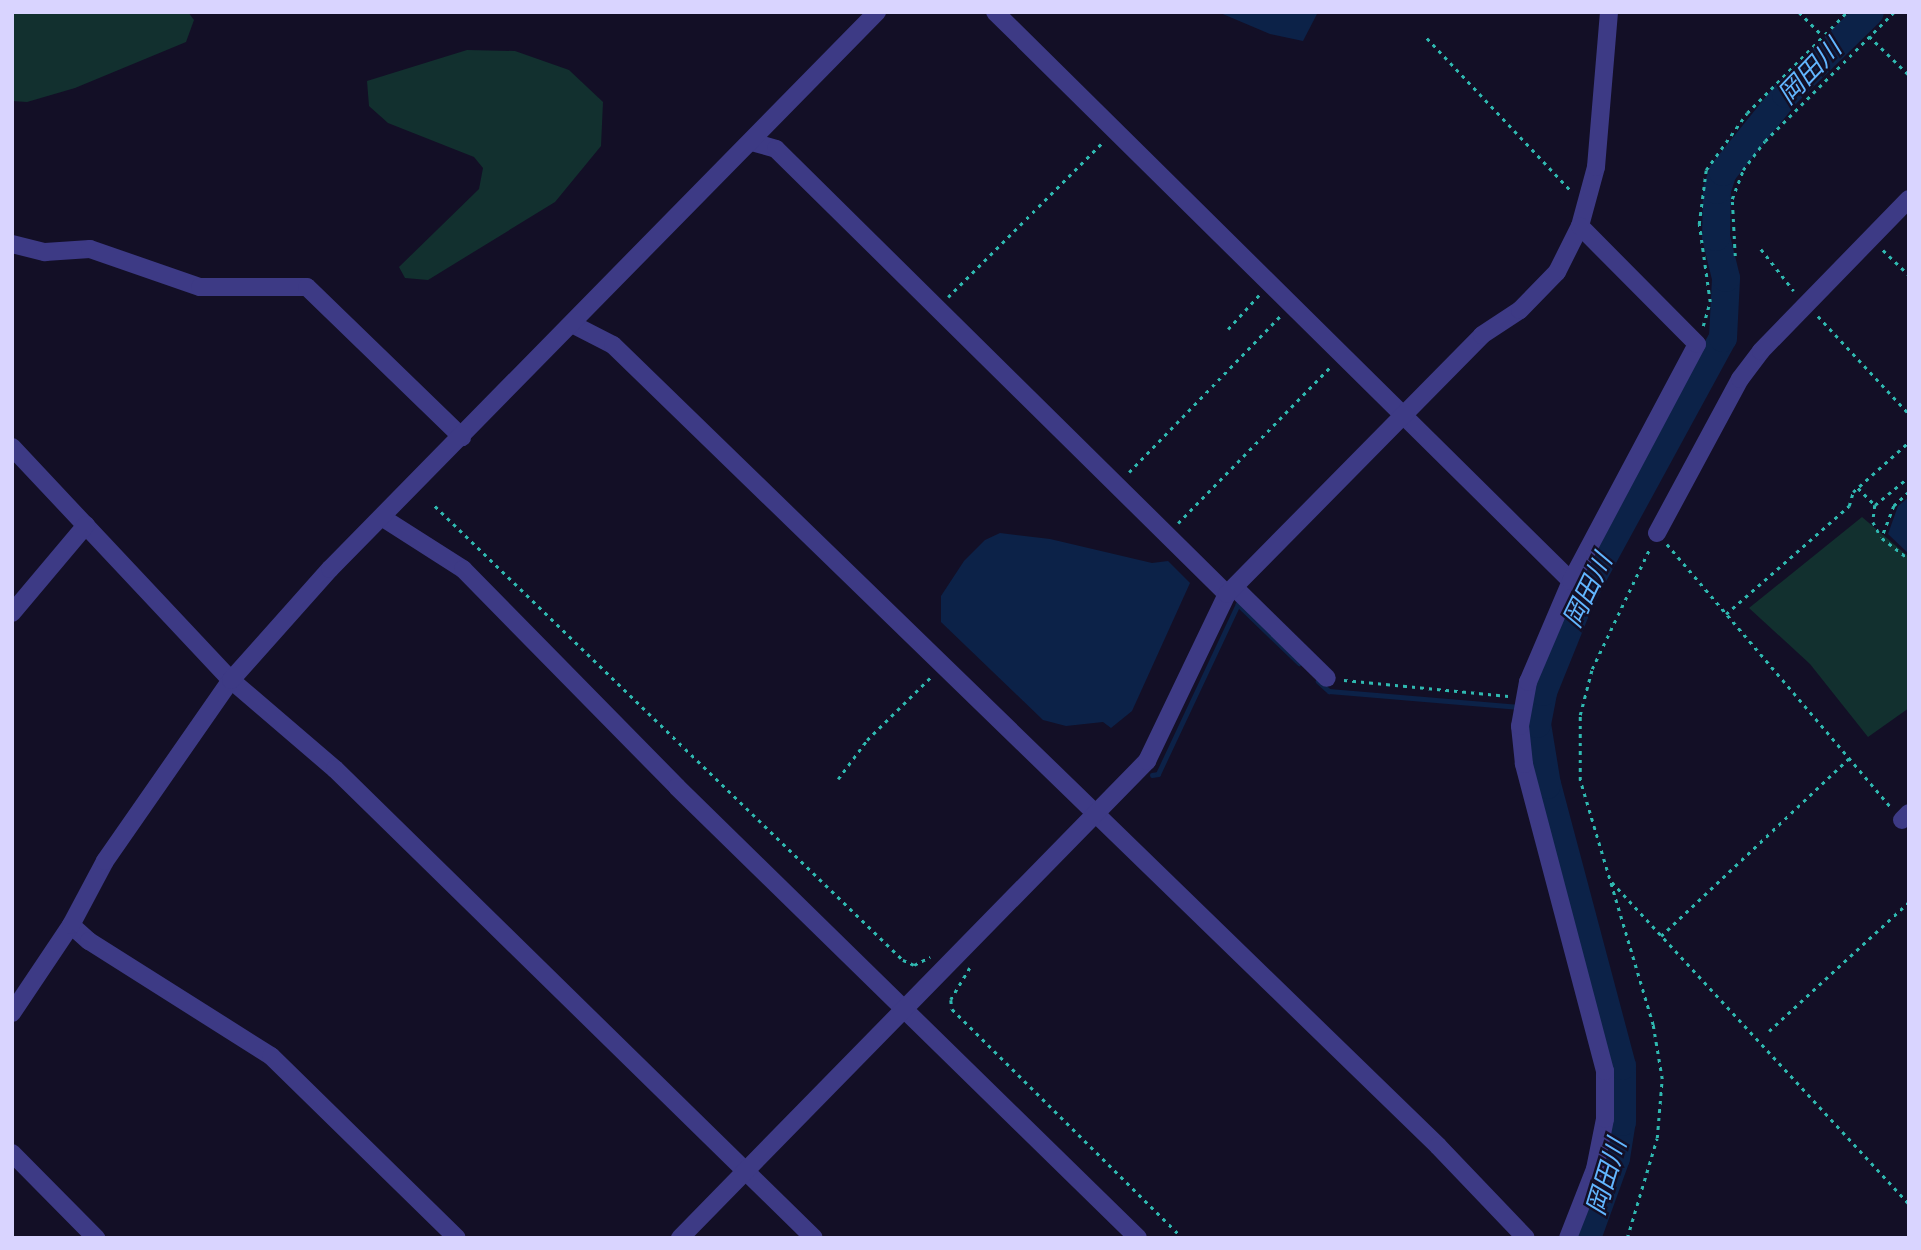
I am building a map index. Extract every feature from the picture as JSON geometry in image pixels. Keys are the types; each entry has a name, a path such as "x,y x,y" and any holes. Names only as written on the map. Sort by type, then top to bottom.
{"street":[{"path":"12,1013 71,925 105,861 231,680 330,569 383,519 877,12"},
{"path":"995,12 1289,306 1571,581"},
{"path":"680,1238 1098,815 1147,761 1232,592 1482,335 1539,293 1558,272 1580,226 1588,201 1602,117 1609,12"},
{"path":"752,142 776,149 1166,535 1327,678"},
{"path":"1657,533 1741,379 1805,302 1909,199"},
{"path":"1568,1238 1595,1169 1605,1119 1605,1071 1524,764 1520,726 1525,698 1571,581 1697,344 1580,226"},
{"path":"12,244 45,252 90,249 200,287 307,286 462,437"},
{"path":"572,324 612,345 1098,815 1526,1238"},
{"path":"12,447 231,680 335,769 814,1238"},
{"path":"383,519 463,569 677,787 907,1009 1138,1238"},
{"path":"12,613 86,525"},
{"path":"71,925 89,941 271,1056 457,1238"},
{"path":"12,1153 96,1238"}],"path":[{"path":"1800,12 1821,34"},
{"path":"1697,344 1710,302 1699,223 1706,170 1747,113 1821,34 1847,12"},
{"path":"1735,256 1732,199 1743,170 1765,141 1868,35 1894,12"},
{"path":"1868,35 1909,75"},
{"path":"1427,38 1576,195 1588,201"},
{"path":"937,309 1113,131"},
{"path":"1871,238 1909,275"},
{"path":"1761,249 1805,302 1909,414"},
{"path":"1228,329 1268,285"},
{"path":"1116,484 1289,306"},
{"path":"1166,535 1340,356"},
{"path":"1726,614 1849,506 1858,488 1909,442"},
{"path":"1909,477 1875,505 1873,522 1882,538 1909,559"},
{"path":"1858,488 1875,505"},
{"path":"1882,538 1890,512 1909,492"},
{"path":"435,506 903,960 914,965 941,951"},
{"path":"1627,1238 1657,1138 1662,1079 1653,1025 1580,780 1580,715 1592,669 1657,533 1849,758 1905,817"},
{"path":"838,779 905,698 946,668"},
{"path":"1327,678 1525,698"},
{"path":"1661,936 1849,758"},
{"path":"1611,882 1909,1204"},
{"path":"1769,1031 1909,902"},
{"path":"972,964 954,993 952,1009 1182,1238"}],"green space":[{"path":"12,12 188,12 194,20 186,42 75,88 27,102 12,101"},
{"path":"467,50 515,51 569,70 603,102 601,146 555,202 428,280 405,278 399,267 479,189 483,168 474,157 388,123 369,106 367,81"},
{"path":"1862,517 1909,557 1909,708 1868,737 1810,664 1749,608"}],"water":[{"path":"1218,12 1318,12 1303,41 1270,34"},
{"path":"1909,497 1909,554 1888,534 1898,506"},
{"path":"1000,533 1050,539 1152,563 1168,561 1190,583 1132,711 1111,728 1103,722 1066,726 1043,720 941,622 941,596 964,561 985,540"}],"waterway":[{"name":"岡田川","path":"1587,1238 1616,1158 1622,1122 1622,1066 1547,785 1537,724 1543,692 1581,598 1723,338 1726,278 1716,237 1717,190 1723,172 1786,94 1870,12"},
{"path":"1152,775 1158,774 1238,604 1299,663"},
{"path":"1318,681 1329,691 1519,707"},
{"path":"1527,708 1540,710"}]}
